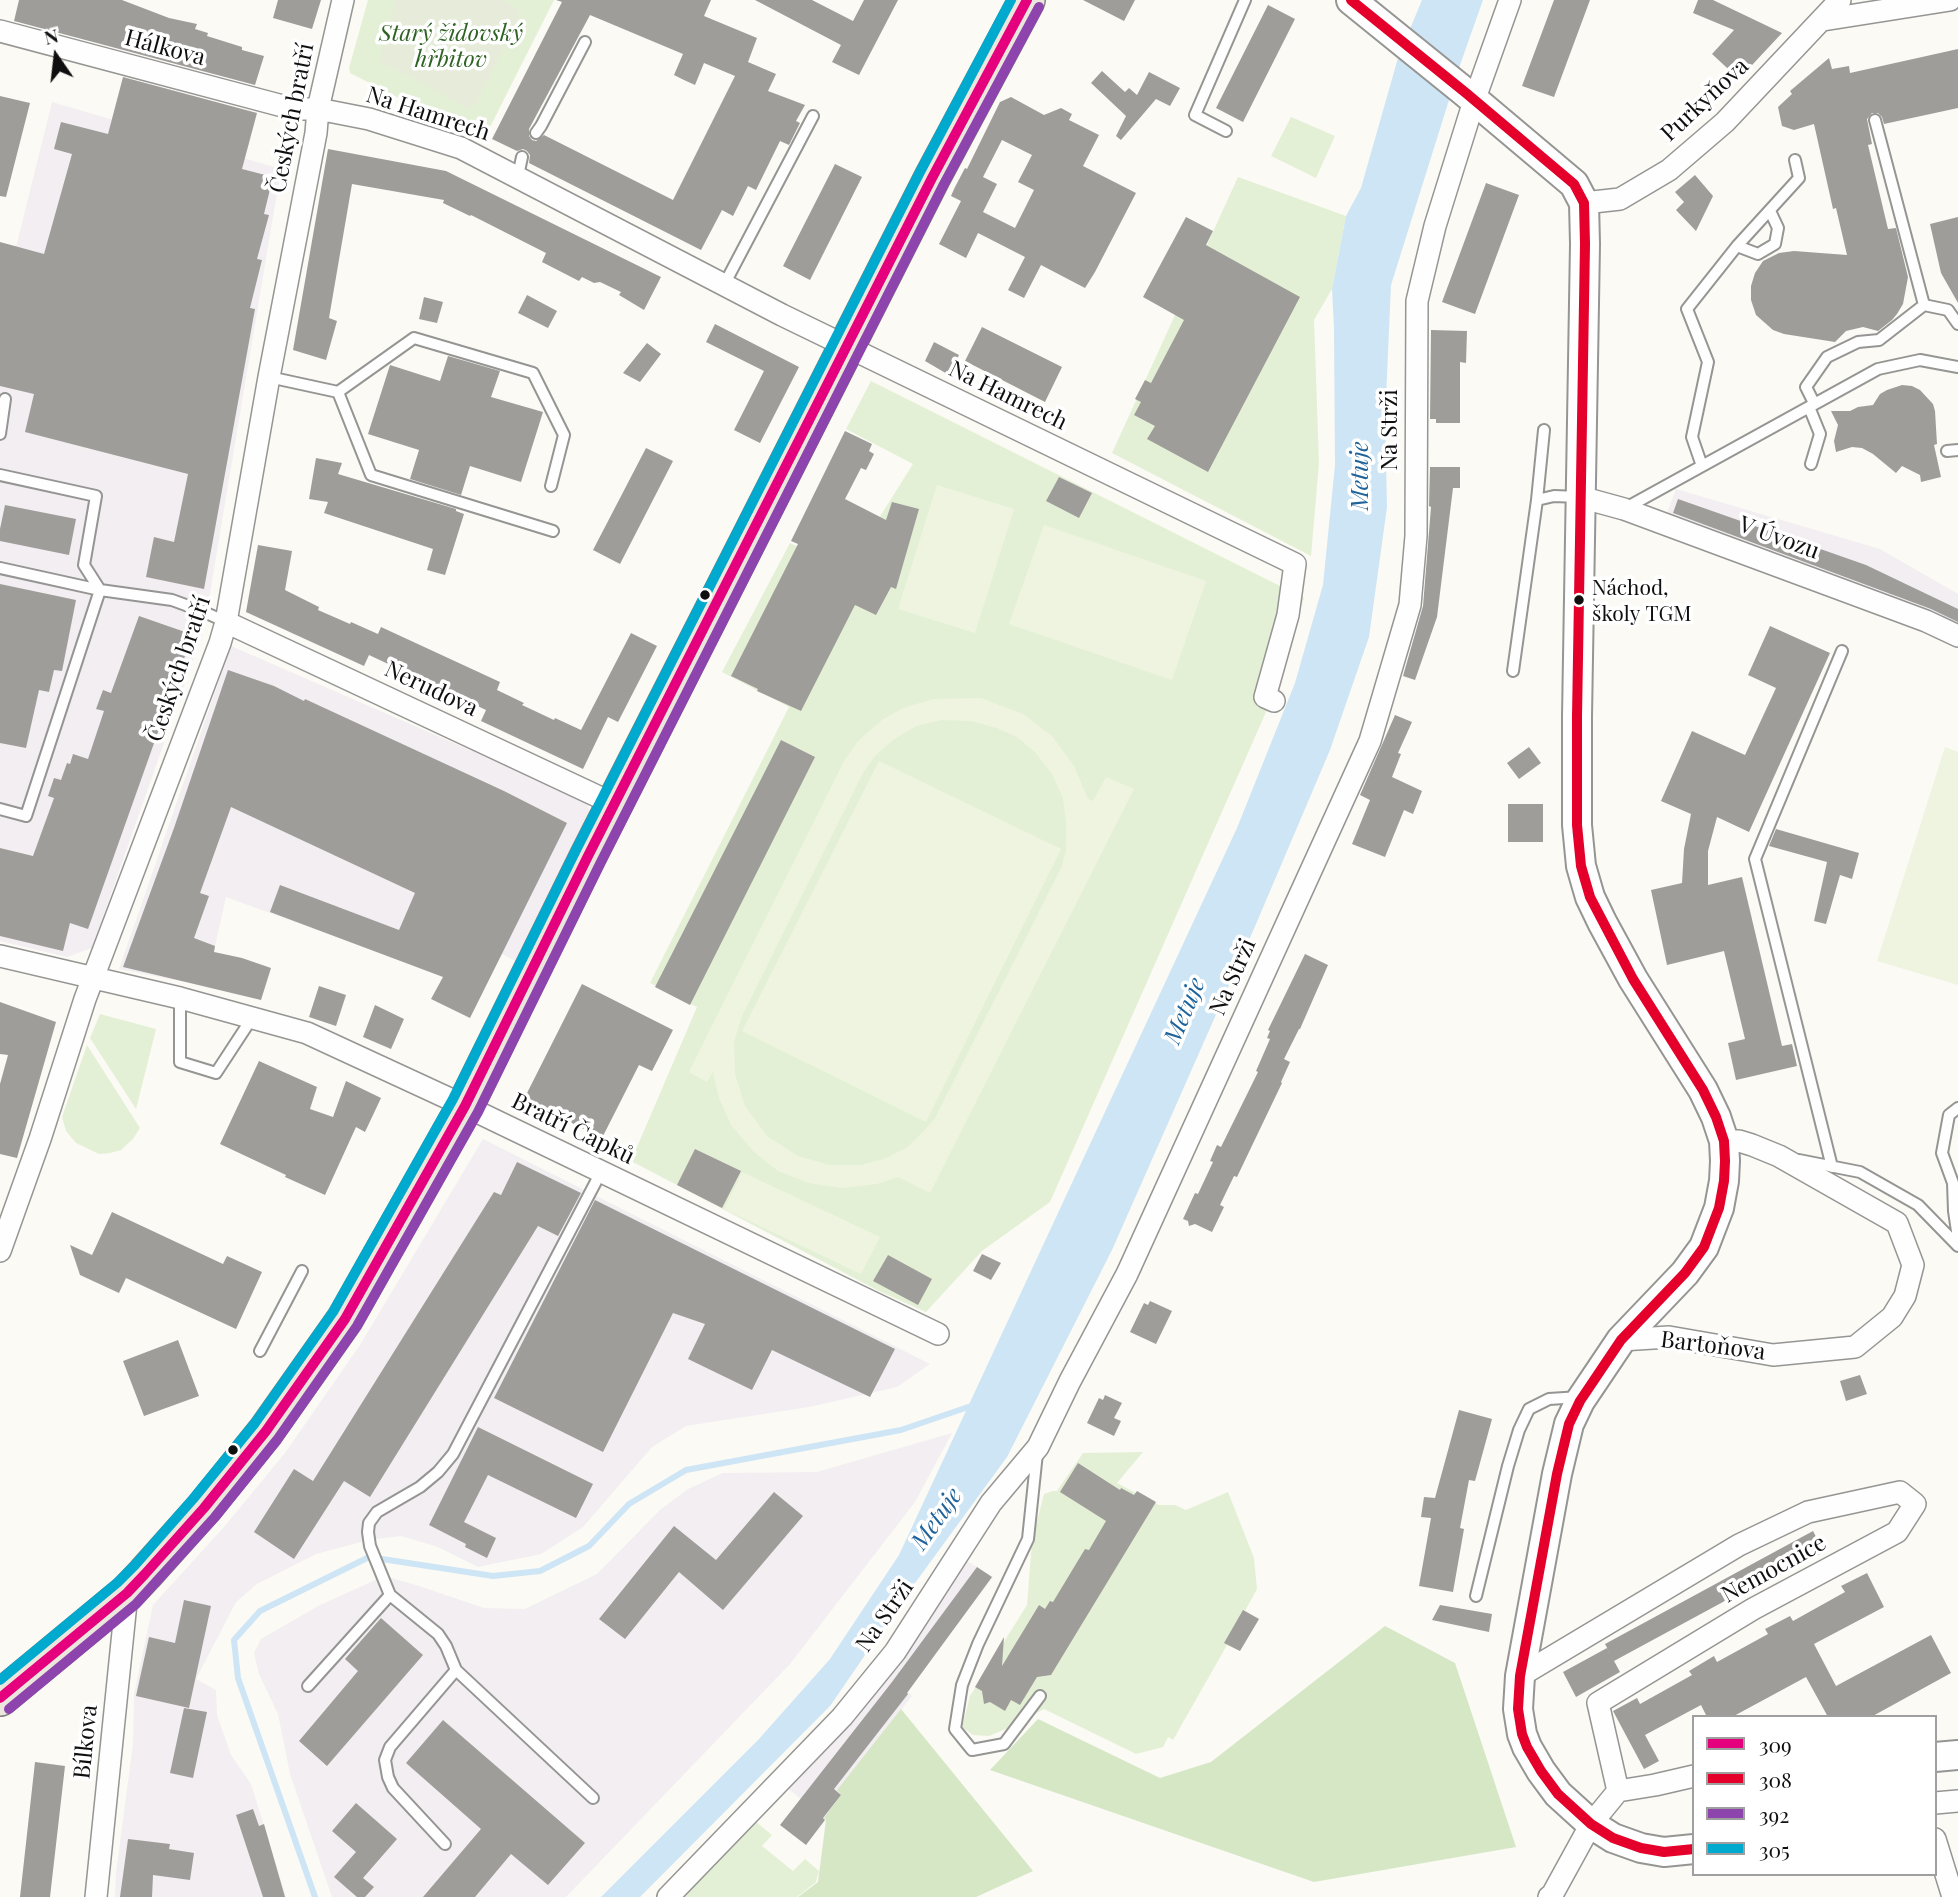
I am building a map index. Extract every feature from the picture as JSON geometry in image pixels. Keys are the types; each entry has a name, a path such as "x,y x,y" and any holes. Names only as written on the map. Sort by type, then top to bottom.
{"main road":[{"path":"0,1698 127,1593 204,1508 266,1431 345,1319 465,1106 614,804 932,178 1027,0"}],"street":[{"name":"Českých bratří","path":"0,1251 40,1139 76,1025 226,622 316,133 318,109 343,0"},
{"path":"1351,0 1383,18 1470,97 1574,184 1584,203"},
{"name":"Na Strži","path":"668,1897 842,1717 895,1652 991,1503 1038,1447 1127,1274 1370,740 1410,605 1416,536 1417,301 1470,97 1510,0"},
{"name":"Purkyňova","path":"1584,203 1620,199 1669,170 1725,122 1840,0"},
{"path":"1823,20 1950,0"},
{"name":"Hálkova","path":"0,31 294,109 318,109"},
{"name":"Na Hamrech","path":"318,109 369,119 520,167 724,285 1295,565 1288,615 1265,697 1275,701"},
{"name":"Bartoňova","path":"1584,203 1578,844 1583,877 1593,906 1703,1090 1724,1141 1725,1161 1719,1208 1703,1247 1685,1273 1621,1340 1574,1411 1564,1441 1520,1676 1519,1720 1527,1747 1541,1770 1558,1794 1591,1824 1613,1838 1641,1848 1664,1852 1692,1849"},
{"name":"V Úvozu","path":"1580,497 1624,509 1926,621 1958,636"},
{"name":"Nerudova","path":"226,622 614,804"},
{"name":"Bratří Čapků","path":"0,957 180,998 307,1033 465,1106 938,1334"},
{"name":"Bartoňova","path":"1621,1340 1669,1337 1773,1355 1855,1347 1892,1317 1905,1296 1913,1265 1897,1223 1779,1156 1739,1141 1724,1141"},
{"name":"Nemocnice","path":"1520,1676 1740,1545 1808,1512 1900,1492 1915,1504 1897,1532 1753,1609 1598,1703 1618,1791"},
{"name":"Bílkova","path":"96,1897 127,1593"},
{"path":"1937,1757 1958,1755"},
{"path":"1552,1896 1591,1824 1618,1791 1692,1776"},
{"path":"1937,1803 1958,1801"},
{"path":"1937,1845 1953,1897"}],"lane":[{"path":"1226,131 1195,115 1245,0"},
{"path":"536,133 585,42"},
{"path":"724,285 813,116"},
{"path":"1875,120 1924,305"},
{"path":"1702,466 1692,437 1708,362 1687,309 1737,246 1799,178 1795,160"},
{"path":"1737,246 1758,254 1775,244 1778,228 1770,211"},
{"path":"1811,464 1820,434 1806,387 1827,356 1858,342 1879,340 1924,305 1948,310 1958,324"},
{"path":"269,377 338,392 414,338 533,373 564,435 551,486"},
{"path":"1624,509 1878,369 1920,360 1958,367"},
{"path":"338,392 371,475 553,531"},
{"path":"0,434 5,399"},
{"path":"1513,671 1544,430"},
{"path":"0,475 96,496 84,565 100,590"},
{"path":"1537,500 1554,496 1580,497"},
{"path":"0,568 100,590 172,600 226,622"},
{"path":"0,809 26,816 100,590"},
{"path":"1832,1167 1755,859 1842,651"},
{"path":"180,998 180,1062 216,1073 252,1018"},
{"path":"1958,1108 1949,1115 1942,1153 1953,1183 1958,1238"},
{"name":"Bartoňova","path":"1779,1156 1860,1172 1918,1205 1958,1246"},
{"path":"593,1798 456,1670 438,1634 387,1590 370,1546 369,1523 377,1512 420,1487 438,1472 453,1454 601,1172"},
{"path":"260,1351 302,1271"},
{"path":"1476,1596 1508,1466 1519,1430 1530,1409 1549,1399 1583,1396"},
{"path":"1038,1447 1028,1539 978,1644 962,1685 955,1729 972,1750 1004,1744 1040,1696"},
{"path":"307,1686 387,1590"},
{"path":"445,1844 393,1788 385,1760 390,1747 456,1670"}],"shaded area":[{"path":"52,102 281,169 204,629 92,948 67,957 0,941 0,243 16,247"},
{"path":"1676,489 1880,549 1958,594 1958,639 1665,519"},
{"path":"231,646 587,801 590,814 516,961 442,924 421,968 226,897 206,986 119,969"},
{"path":"483,1139 930,1364 897,1387 809,1407 686,1426 652,1447 583,1527 541,1554 478,1567 438,1547 401,1536 369,1540 316,1554 257,1584 236,1602 196,1679 216,1690 217,1715 231,1755 251,1784 286,1897 115,1897 133,1744 134,1694 153,1605 224,1527 285,1453 360,1345"},
{"path":"952,1433 915,1502 790,1664 566,1897 332,1897 290,1774 278,1714 259,1674 254,1653 261,1639 318,1606 384,1576 484,1608 525,1609 597,1574 660,1510 688,1489 723,1473 817,1472"},
{"path":"952,1552 993,1577 907,1691 912,1696 837,1790 842,1795 824,1818 779,1781 895,1646"}],"green space":[{"path":"368,0 554,0 483,141 350,73 349,68"},
{"name":"Starý židovský hřbitov","path":"396,0 505,0 519,10 519,17 476,105 468,108 380,62"},
{"path":"1291,117 1335,136 1316,178 1271,156"},
{"path":"1238,177 1346,216 1332,289 1314,320 1319,463 1311,556 1112,453"},
{"path":"871,381 1304,598 1273,696 1050,1202 982,1251 926,1312 879,1291 631,1161 697,1007 650,983 789,707 722,672 790,543 847,569 913,464 846,429"},
{"path":"937,485 1014,509 975,633 898,609"},
{"path":"1044,525 1206,581 1172,680 1009,624"},
{"path":"981,698 1023,714 1052,736 1074,766 1088,799 1093,801 1106,777 1134,789 930,1193 898,1177 877,1184 842,1188 809,1183 778,1171 754,1152 731,1125 719,1098 713,1072 707,1082 689,1072 844,761 859,740 882,720 903,708 934,699","holes":["942,720 971,721 1017,737 1035,752 1052,774 1063,798 1066,824 1066,851 1061,868 935,1118 923,1132 906,1148 884,1159 861,1165 829,1165 798,1156 768,1137 745,1106 735,1074 734,1042 742,1016 863,773 875,756 893,740 916,726"]},
{"path":"1945,747 1958,752 1958,985 1877,961"},
{"path":"879,761 1061,849 926,1122 742,1031"},
{"path":"100,1014 156,1029 136,1109 90,1038"},
{"path":"87,1045 140,1128 121,1150 110,1153 99,1154 76,1143 66,1131 62,1117"},
{"path":"742,1172 880,1237 861,1274 724,1209"},
{"path":"1143,1452 1117,1483 1159,1505 1175,1505 1186,1510 1228,1492 1254,1558 1257,1589 1245,1611 1259,1619 1240,1651 1227,1645 1173,1740 1168,1737 1163,1747 1136,1754 1044,1709 989,1736 973,1735 962,1727 970,1696 1027,1605 1032,1541 1044,1494 1057,1491 1083,1453"},
{"path":"1385,1626 1455,1663 1516,1847 1314,1882 990,1770 1038,1719 1160,1778 1211,1762"},
{"path":"901,1709 1033,1871 976,1897 798,1897 818,1882 826,1820 824,1818 841,1795 837,1790"},
{"path":"755,1821 772,1835 762,1846 793,1871 805,1859 819,1871 816,1882 797,1897 680,1897"}],"water":[{"name":"Metuje","path":"1422,0 1483,0 1391,285 1385,420 1387,507 1369,637 1330,750 1256,924 1112,1250 1007,1457 907,1594 830,1706 640,1897 601,1897 759,1739 830,1659 899,1555 1237,828 1295,683 1323,585 1335,465 1332,289 1346,216 1361,188 1398,58"}],"building":[{"path":"19,0 122,0 169,18 197,24 195,29 208,33 207,36 264,56 255,85 14,21"},
{"path":"278,0 321,0 312,29 273,18"},
{"path":"556,0 711,0 704,16 757,38 748,62 776,74 768,91 805,105 796,121 800,123 789,145 780,141 756,190 748,186 733,216 722,210 701,250 529,163 530,155 527,151 517,151 492,139 562,2","holes":["590,15 683,54 674,75 695,85 704,63 735,76 673,200 544,135 536,141 529,136 529,129"]},
{"path":"755,0 812,0 853,21 864,0 898,0 859,75 832,62 841,45"},
{"path":"1083,0 1135,0 1124,21"},
{"path":"1554,0 1590,0 1554,97 1522,86"},
{"path":"1698,0 1713,0 1782,33 1739,79 1712,54 1734,30 1693,13"},
{"path":"1268,5 1295,19 1243,122 1216,108"},
{"path":"1958,49 1958,108 1884,124 1878,113 1872,113 1867,119 1872,144 1868,145 1888,229 1896,228 1908,277 1903,304 1897,314 1878,331 1863,327 1846,331 1835,342 1773,330 1756,315 1751,300 1755,273 1763,261 1779,253 1794,251 1847,255 1836,208 1833,209 1814,124 1794,130 1782,126 1778,107 1792,94 1790,91 1829,58 1832,69 1849,66 1850,73"},
{"path":"1102,71 1125,92 1129,88 1137,95 1149,72 1180,88 1170,106 1156,99 1121,140 1116,136 1126,116 1091,83"},
{"path":"123,77 257,113 242,169 273,177 264,214 269,215 257,259 262,260 250,308 255,309 204,589 146,577 154,537 174,542 188,474 25,432 34,394 0,386 0,242 44,254 72,154 54,149 61,122 108,134"},
{"path":"0,96 30,103 6,197 0,196"},
{"path":"1011,97 1044,115 1061,108 1072,114 1069,120 1099,135 1083,166 1136,193 1085,288 1041,265 1024,298 1008,290 1025,257 978,233 966,258 939,244 961,201 951,196 1000,102","holes":["1002,140 1032,155 1018,182 1034,190 1015,228 983,212 997,184 983,177"]},
{"path":"328,149 446,171 661,277 644,310 619,295 621,292 600,282 594,283 582,277 579,281 542,262 546,253 443,203 444,200 352,184 329,318 337,321 326,360 293,350"},
{"path":"835,164 862,177 810,280 783,266"},
{"path":"1695,175 1713,196 1696,231 1676,210 1684,202 1675,192"},
{"path":"1486,183 1519,195 1475,314 1442,302"},
{"path":"1186,217 1213,231 1206,245 1300,297 1208,472 1147,439 1155,426 1134,415 1141,402 1135,399 1145,380 1151,383 1184,320 1143,297"},
{"path":"1958,217 1958,303 1941,273 1930,224"},
{"path":"527,295 557,311 548,328 518,313"},
{"path":"424,297 443,302 437,323 419,319"},
{"path":"715,324 799,367 760,443 734,430 764,371 706,342"},
{"path":"982,327 1062,367 1045,402 965,361"},
{"path":"1431,330 1467,331 1466,363 1460,362 1460,423 1436,423 1436,419 1430,419"},
{"path":"934,342 959,355 949,375 925,361"},
{"path":"647,343 661,354 640,382 623,373"},
{"path":"448,356 500,371 491,397 543,412 521,482 470,466 461,495 410,479 419,450 368,434 390,365 440,381"},
{"path":"1902,385 1920,390 1933,404 1937,444 1934,445 1941,477 1921,482 1920,475 1902,466 1896,473 1862,448 1852,447 1836,452 1834,441 1838,425 1831,411 1850,411 1873,405 1880,394"},
{"path":"845,431 872,444 869,451 874,454 866,470 861,468 845,499 886,520 892,502 919,509 896,589 891,587 876,615 855,605 801,711 731,676 798,544 791,541"},
{"path":"646,448 673,461 620,564 593,550"},
{"path":"316,458 342,463 338,474 456,509 464,514 445,575 427,570 433,549 324,513 328,502 309,499"},
{"path":"1430,467 1460,467 1460,488 1453,488 1437,617 1415,680 1403,676 1423,606 1431,507"},
{"path":"1059,477 1092,493 1079,518 1046,501"},
{"path":"1678,499 1866,565 1958,609 1958,622 1931,609 1673,513"},
{"path":"5,505 76,519 69,555 0,541"},
{"path":"258,545 292,551 285,590 319,607 318,610 378,634 381,627 500,682 497,690 524,703 522,705 581,730 631,633 657,646 618,722 608,717 583,769 481,721 486,710 369,655 364,666 246,612"},
{"path":"0,584 76,600 62,671 54,670 49,692 39,690 26,748 0,743"},
{"path":"139,616 185,632 177,654 185,656 88,929 70,923 63,951 0,936 0,848 33,856 54,798 48,796 54,778 61,780 73,754 88,759 104,711 96,709 103,690 111,693"},
{"path":"1770,626 1830,653 1749,832 1717,817 1708,851 1708,885 1742,877 1782,1046 1792,1044 1797,1066 1736,1080 1728,1043 1745,1039 1724,951 1667,965 1651,890 1682,883 1684,849 1691,814 1661,801 1692,731 1745,755 1776,688 1748,675"},
{"path":"228,670 274,686 304,701 305,699 567,823 470,1018 431,999 443,977 270,912 280,885 399,930 415,893 231,807 200,893 209,896 194,938 215,946 214,952 271,968 261,1000 123,967"},
{"path":"1395,715 1412,722 1398,753 1401,754 1392,777 1422,791 1413,814 1404,810 1385,857 1352,844 1370,800 1360,795"},
{"path":"781,740 815,757 690,1005 655,987"},
{"path":"1529,747 1541,763 1519,779 1507,763"},
{"path":"1508,804 1543,804 1543,842 1508,842"},
{"path":"1776,829 1859,853 1852,879 1840,875 1826,924 1814,921 1827,862 1769,846"},
{"path":"1305,954 1328,965 1284,1059 1290,1062 1282,1083 1237,1177 1234,1176 1220,1205 1224,1207 1212,1232 1195,1224 1189,1226 1188,1221 1183,1219 1213,1162 1210,1161 1217,1145 1221,1147 1258,1072 1256,1071 1270,1039 1267,1038 1270,1031 1268,1030"},
{"path":"582,984 673,1030 652,1071 639,1065 602,1138 524,1099"},
{"path":"319,986 346,995 336,1026 309,1017"},
{"path":"0,1002 56,1022 17,1158 0,1154 0,1084 8,1055 0,1054"},
{"path":"375,1005 404,1019 391,1049 363,1037"},
{"path":"259,1061 317,1087 310,1109 333,1117 346,1081 381,1098 365,1132 356,1127 325,1195 220,1144"},
{"path":"695,1149 741,1171 722,1208 677,1185"},
{"path":"517,1162 581,1193 558,1236 538,1226 370,1497 344,1481 294,1559 254,1532 294,1469 313,1481 494,1192 501,1195"},
{"path":"595,1200 895,1349 870,1397 772,1350 752,1390 688,1359 705,1324 673,1313 603,1452 494,1398"},
{"path":"112,1212 223,1264 227,1256 262,1272 236,1329 126,1278 119,1293 80,1275 70,1245 92,1255"},
{"path":"982,1254 1001,1263 991,1280 973,1271"},
{"path":"888,1255 932,1279 918,1305 873,1281"},
{"path":"1150,1301 1172,1311 1156,1344 1130,1332 1144,1303 1148,1305"},
{"path":"178,1340 199,1396 144,1416 123,1361"},
{"path":"1860,1375 1867,1394 1846,1401 1840,1381"},
{"path":"1105,1395 1122,1403 1114,1418 1121,1421 1114,1436 1087,1423 1099,1398 1103,1400"},
{"path":"1459,1410 1492,1419 1475,1481 1469,1480 1460,1528 1464,1529 1453,1592 1419,1586 1431,1518 1421,1517 1424,1497 1435,1498"},
{"path":"478,1427 593,1484 576,1518 488,1475 464,1522 496,1538 487,1558 429,1525"},
{"path":"1078,1463 1120,1490 1121,1488 1134,1495 1137,1491 1156,1502 1051,1675 1037,1677 1020,1705 1011,1700 1005,1711 990,1702 984,1704 982,1691 975,1687 1004,1637 1002,1666 1039,1605 1045,1609 1050,1601 1053,1602 1085,1549 1089,1550 1106,1521 1060,1492"},
{"path":"774,1492 803,1516 723,1610 679,1572 625,1639 599,1619 674,1526 716,1560"},
{"path":"1813,1531 1824,1552 1775,1578 1774,1575 1758,1583 1614,1661 1605,1644"},
{"path":"977,1567 992,1577 908,1694 834,1789 841,1795 806,1845 780,1825 892,1682"},
{"path":"1867,1573 1884,1607 1814,1644 1836,1686 1931,1635 1951,1673 1875,1715 1827,1715 1806,1677 1736,1715 1706,1715 1701,1705 1645,1735 1659,1761 1644,1769 1613,1711 1637,1698 1640,1704 1692,1675 1689,1671 1714,1656 1717,1662 1768,1634 1765,1629 1790,1616 1793,1621 1845,1592 1841,1586"},
{"path":"184,1600 211,1606 189,1708 136,1696 149,1637 175,1643"},
{"path":"1440,1605 1492,1614 1489,1632 1432,1620"},
{"path":"1243,1610 1259,1619 1240,1651 1224,1643"},
{"path":"381,1618 423,1655 327,1766 299,1741 358,1671 345,1659"},
{"path":"1607,1648 1620,1672 1576,1697 1563,1672"},
{"path":"184,1708 207,1712 193,1778 170,1773"},
{"path":"443,1720 585,1843 548,1885 511,1854 475,1897 423,1897 481,1829 406,1763"},
{"path":"35,1762 65,1766 50,1897 20,1897"},
{"path":"356,1803 397,1839 363,1878 374,1887 365,1897 357,1897 334,1877 356,1852 332,1831"},
{"path":"253,1809 259,1826 264,1824 285,1897 263,1897 236,1815"},
{"path":"128,1839 170,1844 169,1849 194,1853 190,1880 153,1875 152,1897 120,1897"}],"waterway":[{"path":"315,1897 238,1678 234,1640 260,1611 369,1557 493,1576 540,1571 589,1546 629,1504 686,1470 901,1430 974,1405"}],"transit line":[{"name":"305","path":"0,1680 135,1565 255,1423 333,1312 453,1099 576,850 920,172 1011,0"},
{"name":"309","path":"0,1698 127,1593 145,1574 204,1508 266,1431 345,1319 465,1106 588,856 932,178 1027,0"},
{"name":"308","path":"1351,0 1574,184 1584,203 1577,716 1577,825 1581,866 1590,897 1633,979 1703,1090 1724,1141 1725,1161 1719,1208 1704,1247 1685,1273 1621,1340 1580,1401 1569,1424 1557,1474 1520,1676 1518,1709 1522,1734 1541,1771 1558,1794 1591,1824 1613,1838 1641,1848 1664,1852 1692,1849"},
{"name":"392","path":"9,1709 136,1604 215,1517 277,1440 357,1326 478,1112 601,862 944,184 1039,7"}],"place":[{"name":"Náchod, školy TGM","path":"1579,600"}]}
